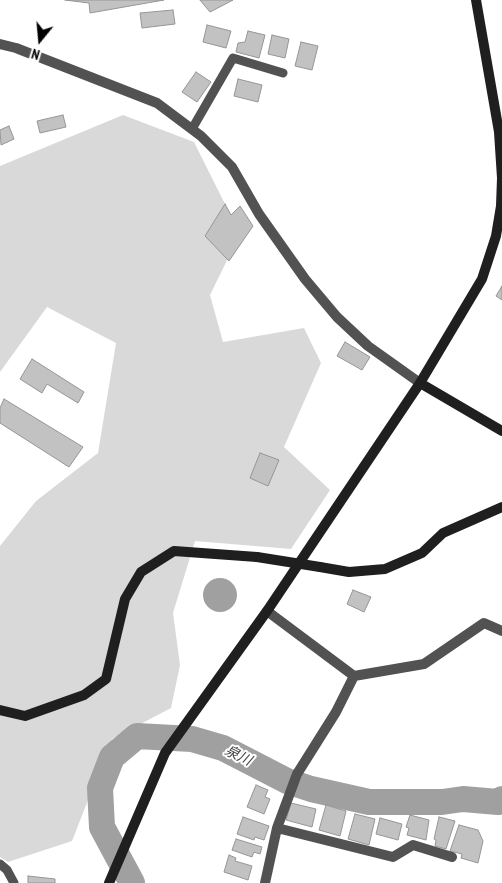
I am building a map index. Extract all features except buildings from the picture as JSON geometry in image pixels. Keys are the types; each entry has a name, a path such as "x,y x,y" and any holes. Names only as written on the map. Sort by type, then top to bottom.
{"street":[{"path":"109,883 165,753 267,611 420,383 482,279 496,236 501,206 499,132 476,0"},
{"path":"0,44 16,48 157,103 192,129 232,167 269,228 305,279 337,317 368,346 420,383 502,431"},
{"path":"0,710 25,716 84,695 106,679 125,599 141,572 174,551 257,557 349,572 385,569 422,553 443,533 502,507"},
{"path":"267,611 354,676 424,664 484,623 502,631"},
{"path":"265,883 277,828 297,774 336,712 354,676"},
{"path":"277,828 392,857 412,845 452,857"}],"lane":[{"path":"192,129 233,58 283,73"},
{"path":"0,864 7,870 14,883"}],"shaded area":[{"path":"123,115 194,142 240,234 210,295 223,342 304,328 321,363 284,447 330,490 291,549 195,541 173,613 180,665 171,708 112,739 72,841 8,862 0,857 0,546 36,501 98,453 116,343 47,307 0,372 0,166"},
{"path":"220,578 227,579 232,583 236,588 236,602 232,607 227,611 220,612 213,611 208,607 204,602 203,595 204,588 208,583 213,579"}],"waterway":[{"name":"泉川","path":"132,883 102,827 100,788 112,757 137,736 192,739 223,748 287,781 311,789 369,802 442,802 463,799 498,802 502,799"}]}
